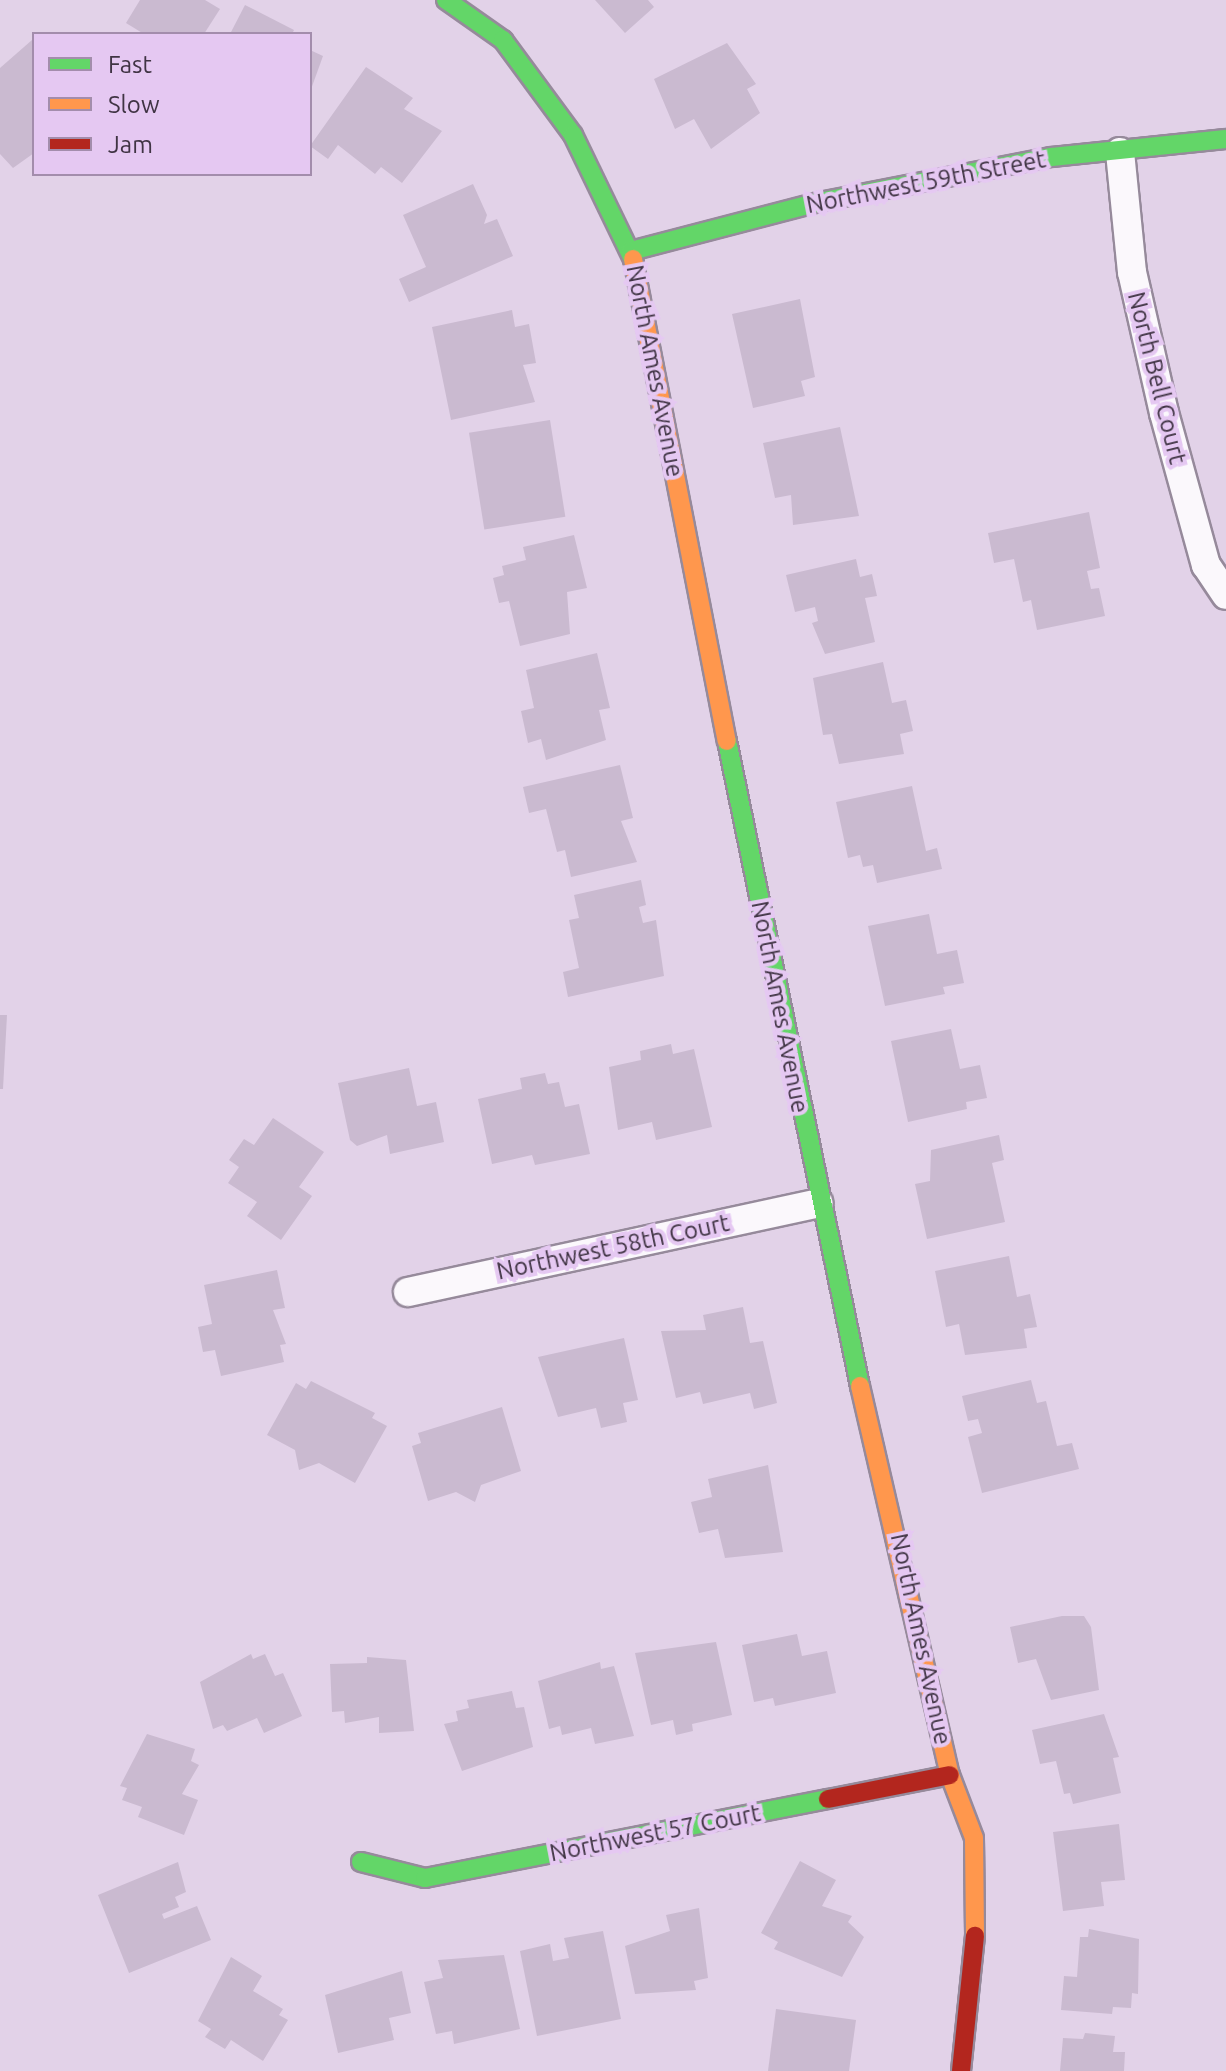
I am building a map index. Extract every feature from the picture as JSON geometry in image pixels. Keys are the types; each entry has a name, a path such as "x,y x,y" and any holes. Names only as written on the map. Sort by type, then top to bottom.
{"street":[{"name":"North Ames Avenue","path":"446,0 512,52 573,135 631,251 818,1203 950,1775 974,1838 975,1935 961,2071"},
{"name":"Northwest 59th Street","path":"631,251 819,202 1051,157 1226,139"},
{"name":"North Bell Court","path":"1120,152 1132,272 1164,413 1206,565 1226,595"},
{"name":"Northwest 58th Court","path":"408,1292 818,1203"},
{"name":"Northwest 57 Court","path":"361,1862 425,1878 950,1775"}],"building":[{"path":"140,0 205,0 220,9 205,32 141,32 126,23"},
{"path":"595,0 648,0 654,7 625,33"},
{"path":"245,5 294,30 293,32 231,32"},
{"path":"32,40 32,154 13,168 0,154 0,68"},
{"path":"727,43 756,84 747,89 760,113 711,149 694,119 675,129 654,79"},
{"path":"312,51 323,56 312,86"},
{"path":"366,67 413,98 404,109 442,131 402,183 381,167 375,174 338,145 328,159 312,147"},
{"path":"473,184 487,215 484,224 497,219 513,256 409,302 399,279 426,267 403,215"},
{"path":"800,299 815,377 801,381 805,396 753,408 732,314"},
{"path":"512,310 515,327 529,324 536,363 523,365 535,402 451,420 432,327"},
{"path":"550,420 565,517 484,530 469,433"},
{"path":"840,427 859,516 793,525 791,495 775,498 763,443"},
{"path":"1089,512 1100,568 1087,571 1091,589 1099,588 1105,616 1037,630 1031,600 1023,602 1014,559 994,563 988,533"},
{"path":"574,535 587,588 567,592 570,634 520,646 509,601 499,603 493,578 504,575 502,566 526,560 523,547"},
{"path":"856,559 860,577 872,574 877,596 865,598 875,642 825,654 812,623 818,621 815,607 795,612 786,575"},
{"path":"597,653 610,708 599,710 606,740 546,760 541,739 528,743 521,711 534,708 526,670"},
{"path":"883,662 892,703 906,700 913,731 900,734 904,754 839,764 832,734 823,735 813,678"},
{"path":"620,765 633,818 621,821 637,862 571,877 565,850 557,852 546,809 529,813 523,787"},
{"path":"912,786 926,851 937,848 942,869 877,883 873,865 863,867 860,855 848,858 836,802"},
{"path":"641,880 646,905 639,907 643,923 656,920 664,976 568,997 563,972 579,968 569,920 579,918 574,895"},
{"path":"929,914 937,954 957,950 964,983 943,987 945,994 885,1006 868,926"},
{"path":"0,1015 7,1015 3,1089 0,1089"},
{"path":"951,1029 960,1069 980,1065 987,1098 966,1102 967,1109 908,1122 891,1041"},
{"path":"671,1044 673,1054 694,1049 712,1127 656,1140 652,1122 618,1130 609,1067 641,1060 640,1051"},
{"path":"409,1068 417,1106 436,1102 444,1142 390,1154 387,1135 357,1146 350,1140 338,1083"},
{"path":"545,1073 548,1084 559,1082 565,1107 579,1104 590,1154 535,1165 532,1155 492,1164 478,1099 522,1089 520,1078"},
{"path":"273,1118 324,1152 299,1187 312,1196 281,1240 247,1216 257,1202 228,1183 239,1167 229,1160 244,1139 254,1145"},
{"path":"999,1135 1004,1160 992,1163 1005,1222 927,1239 915,1184 930,1181 931,1150"},
{"path":"1009,1256 1017,1297 1030,1294 1037,1327 1024,1329 1027,1348 965,1355 959,1324 946,1327 935,1271"},
{"path":"277,1270 285,1308 273,1310 286,1344 280,1345 284,1362 221,1376 215,1350 203,1352 198,1327 212,1324 204,1285"},
{"path":"743,1307 750,1343 763,1341 777,1403 754,1409 750,1393 703,1404 700,1392 676,1398 661,1331 706,1330 703,1315"},
{"path":"624,1338 638,1400 623,1403 627,1422 601,1428 596,1408 558,1417 538,1357"},
{"path":"1031,1380 1037,1403 1046,1401 1057,1446 1072,1443 1079,1469 982,1493 968,1437 982,1433 978,1419 968,1421 962,1396"},
{"path":"311,1381 375,1413 372,1418 387,1426 355,1483 319,1463 299,1470 295,1450 267,1435 296,1383 306,1389"},
{"path":"502,1407 521,1471 481,1485 475,1502 456,1492 428,1501 412,1446 421,1443 418,1433"},
{"path":"768,1465 783,1552 725,1558 718,1529 699,1533 691,1502 712,1497 708,1479"},
{"path":"1062,1616 1084,1616 1091,1627 1099,1690 1051,1700 1036,1659 1018,1663 1010,1627"},
{"path":"797,1634 802,1656 827,1651 836,1693 775,1706 773,1698 754,1702 742,1645"},
{"path":"716,1642 732,1715 692,1724 693,1731 676,1735 673,1720 651,1725 635,1653"},
{"path":"251,1654 253,1659 265,1654 275,1676 283,1673 302,1716 264,1733 257,1718 227,1731 223,1725 213,1729 200,1682"},
{"path":"367,1657 406,1660 414,1731 379,1733 379,1717 345,1723 344,1711 332,1712 330,1664 367,1663"},
{"path":"600,1662 601,1669 614,1666 634,1736 595,1744 591,1728 562,1735 560,1726 549,1729 538,1681"},
{"path":"512,1691 516,1708 524,1707 533,1747 462,1771 444,1724 458,1721 456,1711 469,1708 467,1700"},
{"path":"1104,1714 1119,1757 1113,1758 1121,1793 1073,1804 1070,1793 1064,1794 1056,1761 1040,1764 1032,1730"},
{"path":"147,1734 195,1749 191,1761 199,1765 182,1794 198,1800 184,1835 138,1817 142,1807 122,1800 127,1788 120,1786"},
{"path":"1119,1824 1125,1880 1101,1882 1104,1906 1063,1911 1053,1832"},
{"path":"800,1861 836,1880 822,1906 852,1916 848,1922 864,1937 842,1977 774,1949 778,1942 761,1933"},
{"path":"178,1862 186,1892 175,1897 179,1907 162,1914 164,1919 197,1906 211,1940 129,1973 98,1895"},
{"path":"699,1908 708,1978 694,1981 696,1990 635,1994 625,1946 670,1931 666,1915"},
{"path":"1089,1929 1139,1939 1138,1994 1132,1993 1131,2008 1113,2007 1112,2014 1061,2010 1064,1976 1077,1977 1080,1937 1088,1937"},
{"path":"603,1931 621,2019 537,2036 520,1951 550,1944 553,1961 569,1958 564,1938"},
{"path":"504,1955 520,2029 454,2044 452,2031 436,2034 424,1982 443,1978 438,1960"},
{"path":"231,1957 262,1976 253,1991 283,2009 279,2015 288,2020 263,2061 231,2040 225,2049 205,2037 211,2029 198,2021"},
{"path":"402,1971 411,2013 389,2018 394,2040 338,2053 325,1995"},
{"path":"776,2009 856,2020 849,2071 768,2071"},
{"path":"1085,2033 1115,2036 1113,2052 1125,2052 1124,2071 1060,2071 1063,2038 1083,2039"}],"traffic: fast":[{"path":"446,0 503,40 573,135 633,259"},
{"path":"631,251 819,202 1051,157 1226,139"},
{"path":"727,741 860,1386"},
{"path":"361,1862 425,1878 828,1799"}],"traffic: slow":[{"path":"633,259 727,741"},
{"path":"860,1386 950,1775 974,1838 975,1936"}],"traffic: jam":[{"path":"828,1799 950,1775"},
{"path":"961,2071 975,1936"}]}
